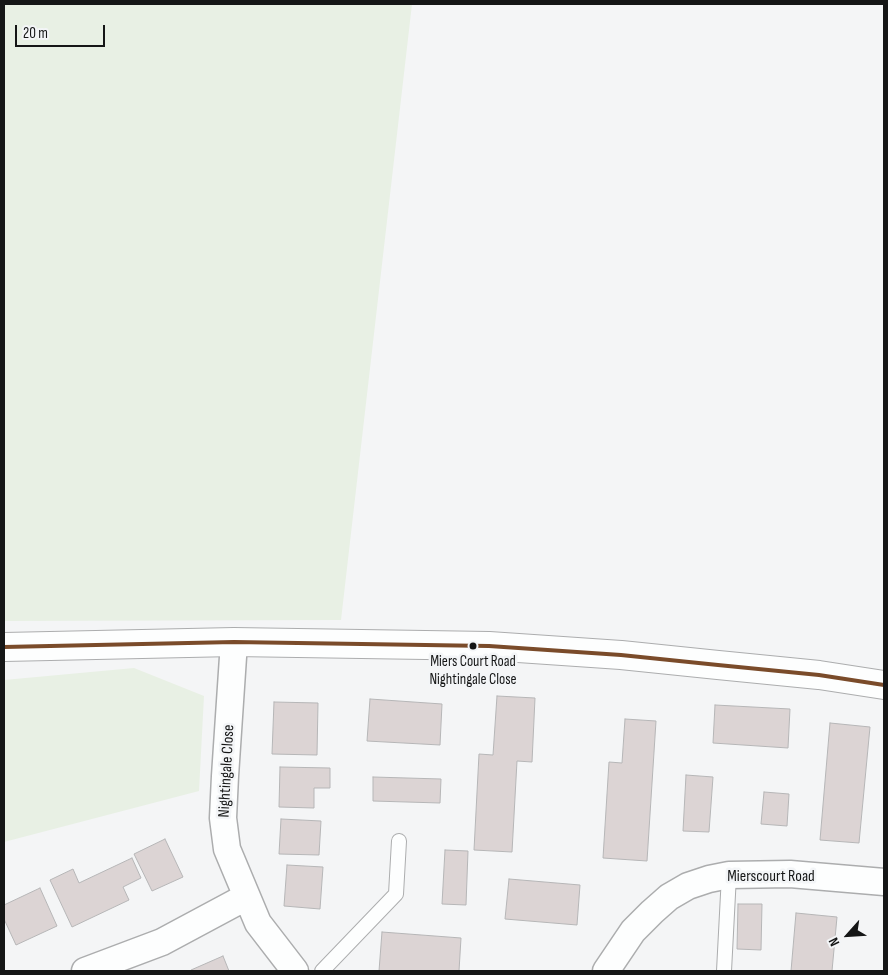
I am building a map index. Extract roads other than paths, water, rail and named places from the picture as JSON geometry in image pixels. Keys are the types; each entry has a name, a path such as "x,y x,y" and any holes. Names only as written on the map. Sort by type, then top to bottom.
{"street":[{"path":"4,647 234,642 489,646 736,666 884,685"},
{"name":"Nightingale Close","path":"234,642 223,818 227,849 258,923 294,971"},
{"name":"Mierscourt Road","path":"606,971 633,931 669,897 688,886 729,875 790,874 884,882"},
{"path":"85,971 162,942 246,897"}],"lane":[{"path":"322,971 396,894 399,841"},
{"path":"724,971 729,875"}],"place":[{"name":"Miers Court Road Nightingale Close","path":"473,646"}]}
